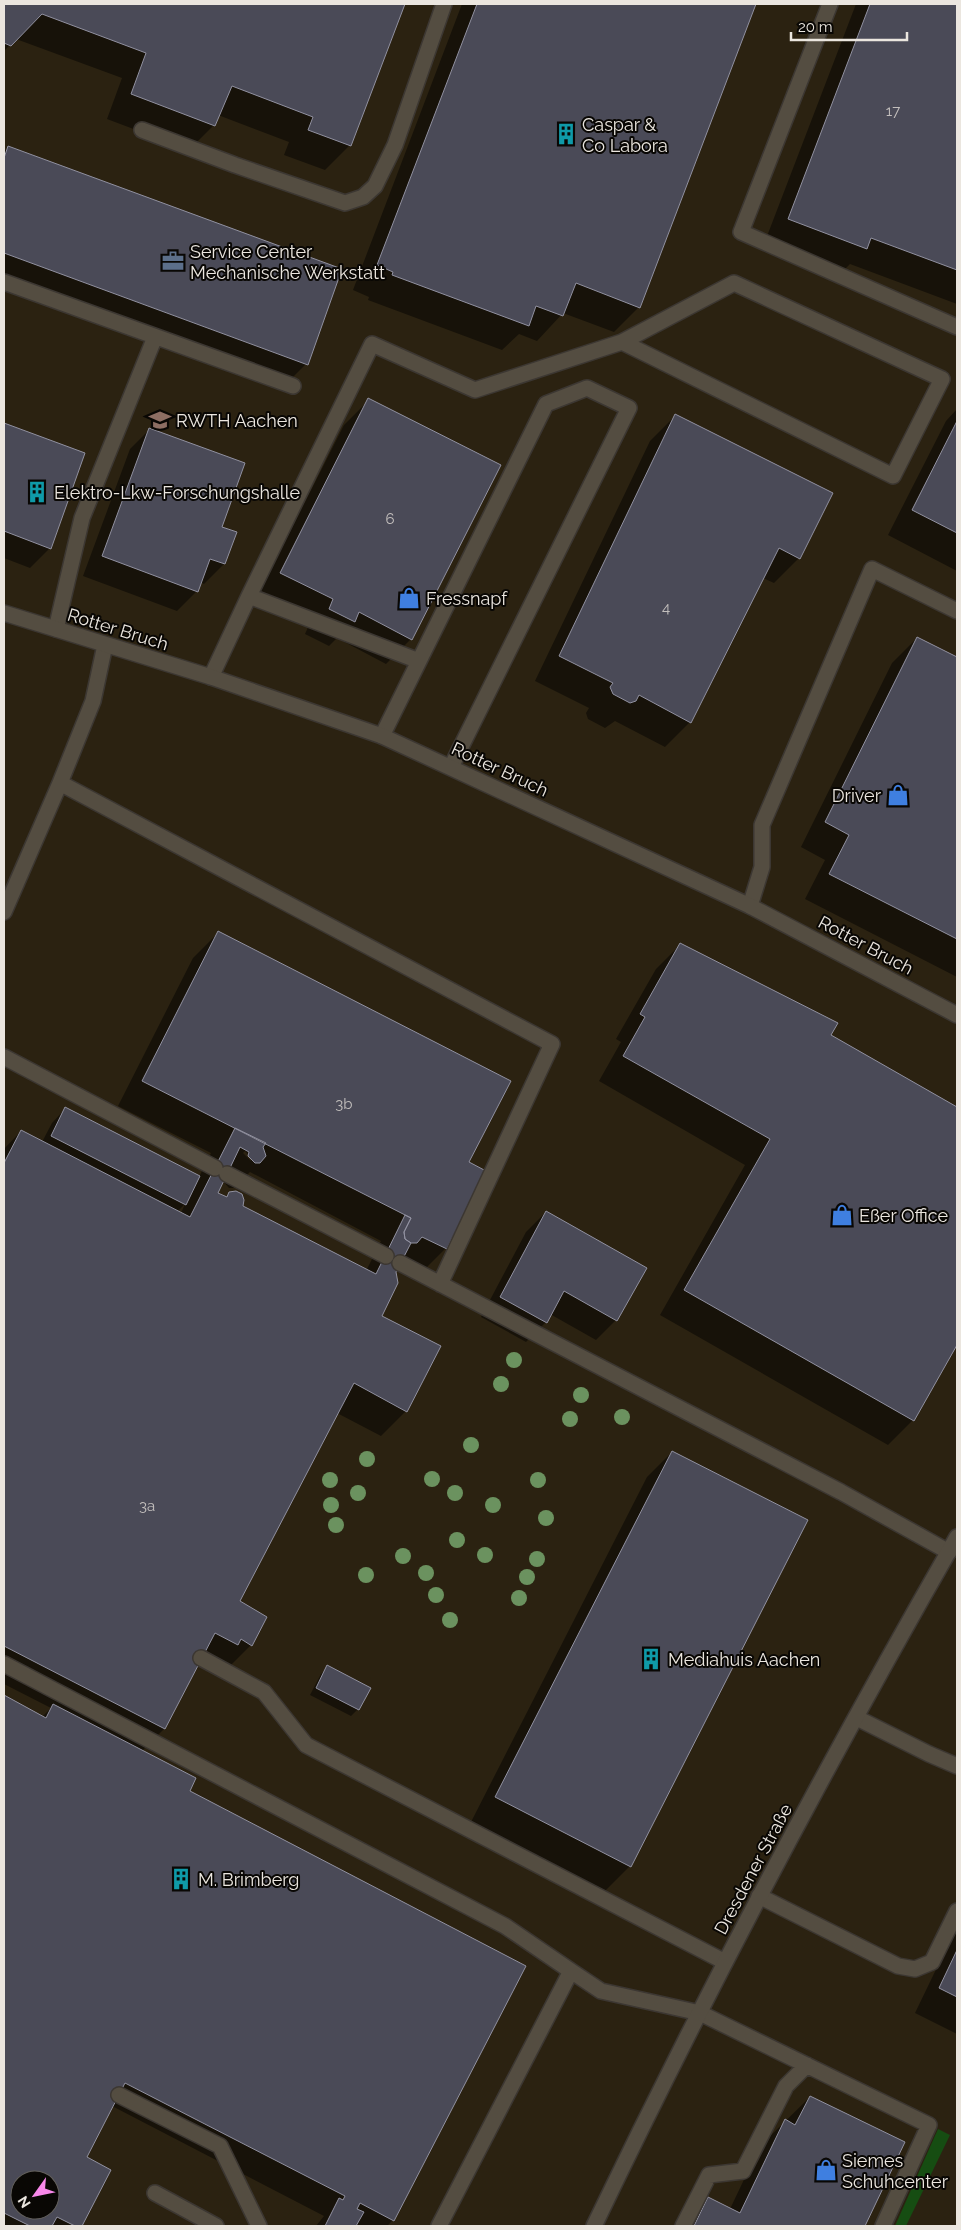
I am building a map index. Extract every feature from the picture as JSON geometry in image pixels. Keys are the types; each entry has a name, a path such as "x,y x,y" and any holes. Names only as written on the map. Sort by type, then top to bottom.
{"street":[{"path":"142,130 235,165 346,203 363,197 374,186 394,146 444,4"},
{"path":"830,4 741,232 957,327"},
{"path":"4,282 293,386"},
{"path":"210,677 372,344 476,390 622,342 734,283 942,379 893,476 622,342"},
{"path":"56,630 82,518 155,337"},
{"path":"382,736 546,404 588,388 629,408 451,767"},
{"path":"750,906 762,867 762,825 872,569 957,611"},
{"path":"249,596 419,661"},
{"name":"Rotter Bruch","path":"4,613 210,677 382,736 750,906 957,1015"},
{"path":"4,912 93,701 105,644"},
{"path":"60,783 552,1044 440,1284"},
{"path":"4,1057 386,1256"},
{"path":"400,1263 841,1492 949,1552"},
{"name":"Dresdener Straße","path":"594,2226 647,2116 759,1896 957,1536"},
{"path":"201,1658 264,1692 306,1746 725,1962"},
{"path":"4,1664 505,1926 601,1991 700,2013 930,2125 883,2226"},
{"path":"857,1718 957,1766"},
{"path":"759,1896 898,1966 914,1969 932,1962 957,1911"},
{"path":"439,2226 571,1971"},
{"path":"683,2226 709,2175 743,2171 786,2086 807,2065"},
{"path":"119,2095 220,2146 259,2226"},
{"path":"155,2193 216,2226"}],"shaded area":[{"path":"4,4 957,4 957,2226 4,2226"}],"green space":[{"path":"938,2129 950,2135 906,2226 895,2226"}],"building":[{"path":"4,4 405,4 351,146 308,130 313,117 232,86 215,126 131,94 146,53 42,14 11,46 4,43"},
{"name":"Caspar & Co Labora","path":"477,4 756,4 640,308 576,283 563,316 536,306 529,326 392,275 393,272 377,265"},
{"path":"870,4 957,4 957,270 871,238 867,249 788,219"},
{"name":"Service Center Mechanische Werkstatt","path":"8,146 342,269 308,365 4,253 4,158"},
{"path":"368,398 501,465 412,640 359,612 355,622 329,609 333,599 280,573"},
{"path":"675,414 833,493 800,559 779,548 691,723 639,695 636,701 630,703 613,694 610,687 613,683 559,656"},
{"path":"957,421 957,533 912,510"},
{"name":"Elektro-Lkw-Forschungshalle","path":"4,423 85,453 51,549 4,531"},
{"path":"149,428 245,463 222,527 237,532 225,564 210,559 198,592 102,556"},
{"name":"Driver","path":"917,637 957,657 957,939 829,874 849,835 825,822"},
{"path":"218,931 511,1081 469,1162 486,1171 447,1249 422,1237 417,1243 411,1243 405,1239 404,1232 411,1218 142,1081"},
{"name":"Eßer Office","path":"680,943 838,1023 831,1035 957,1107 957,1345 914,1421 684,1290 770,1139 623,1056 645,1017 640,1014"},
{"path":"65,1107 200,1176 186,1205 51,1136"},
{"path":"235,1128 266,1143 263,1147 266,1156 260,1163 255,1163 248,1156 249,1152 240,1147 218,1193 227,1197 229,1192 236,1191 242,1194 243,1206 376,1274 405,1215 411,1218 404,1232 405,1239 411,1243 396,1272 398,1283 382,1316 441,1346 407,1412 354,1383 240,1601 267,1617 252,1646 241,1639 238,1645 215,1633 165,1729 4,1646 4,1163 21,1130 190,1217"},
{"path":"546,1211 647,1268 617,1321 564,1291 547,1323 500,1297"},
{"name":"Mediahuis Aachen","path":"672,1451 808,1520 631,1867 495,1797"},
{"path":"327,1665 371,1688 359,1710 316,1688"},
{"name":"M. Brimberg","path":"4,1695 46,1718 53,1704 196,1778 190,1791 526,1966 394,2221 360,2203 357,2209 364,2212 356,2226 325,2226 339,2198 343,2200 345,2196 125,2083 87,2157 111,2170 82,2226 75,2226 60,2218 60,2170 10,2170 10,2216 4,2213"},
{"path":"957,1950 957,1997 939,1988"},
{"name":"Siemes Schuhcenter","path":"810,2096 905,2142 865,2226 694,2226 708,2197 740,2213 785,2119 795,2125"},
{"name":"M. Brimberg","path":"18,2220 55,2220 52,2226 30,2226"}],"place":[{"name":"Caspar & Co Labora","path":"566,134"},
{"name":"Service Center Mechanische Werkstatt","path":"173,261"},
{"name":"RWTH Aachen","path":"160,420"},
{"name":"Elektro-Lkw-Forschungshalle","path":"37,492"},
{"name":"Fressnapf","path":"409,598"},
{"name":"Driver","path":"898,795"},
{"name":"Eßer Office","path":"842,1215"},
{"name":"Mediahuis Aachen","path":"651,1659"},
{"name":"M. Brimberg","path":"181,1879"},
{"name":"Siemes Schuhcenter","path":"826,2170"}]}
